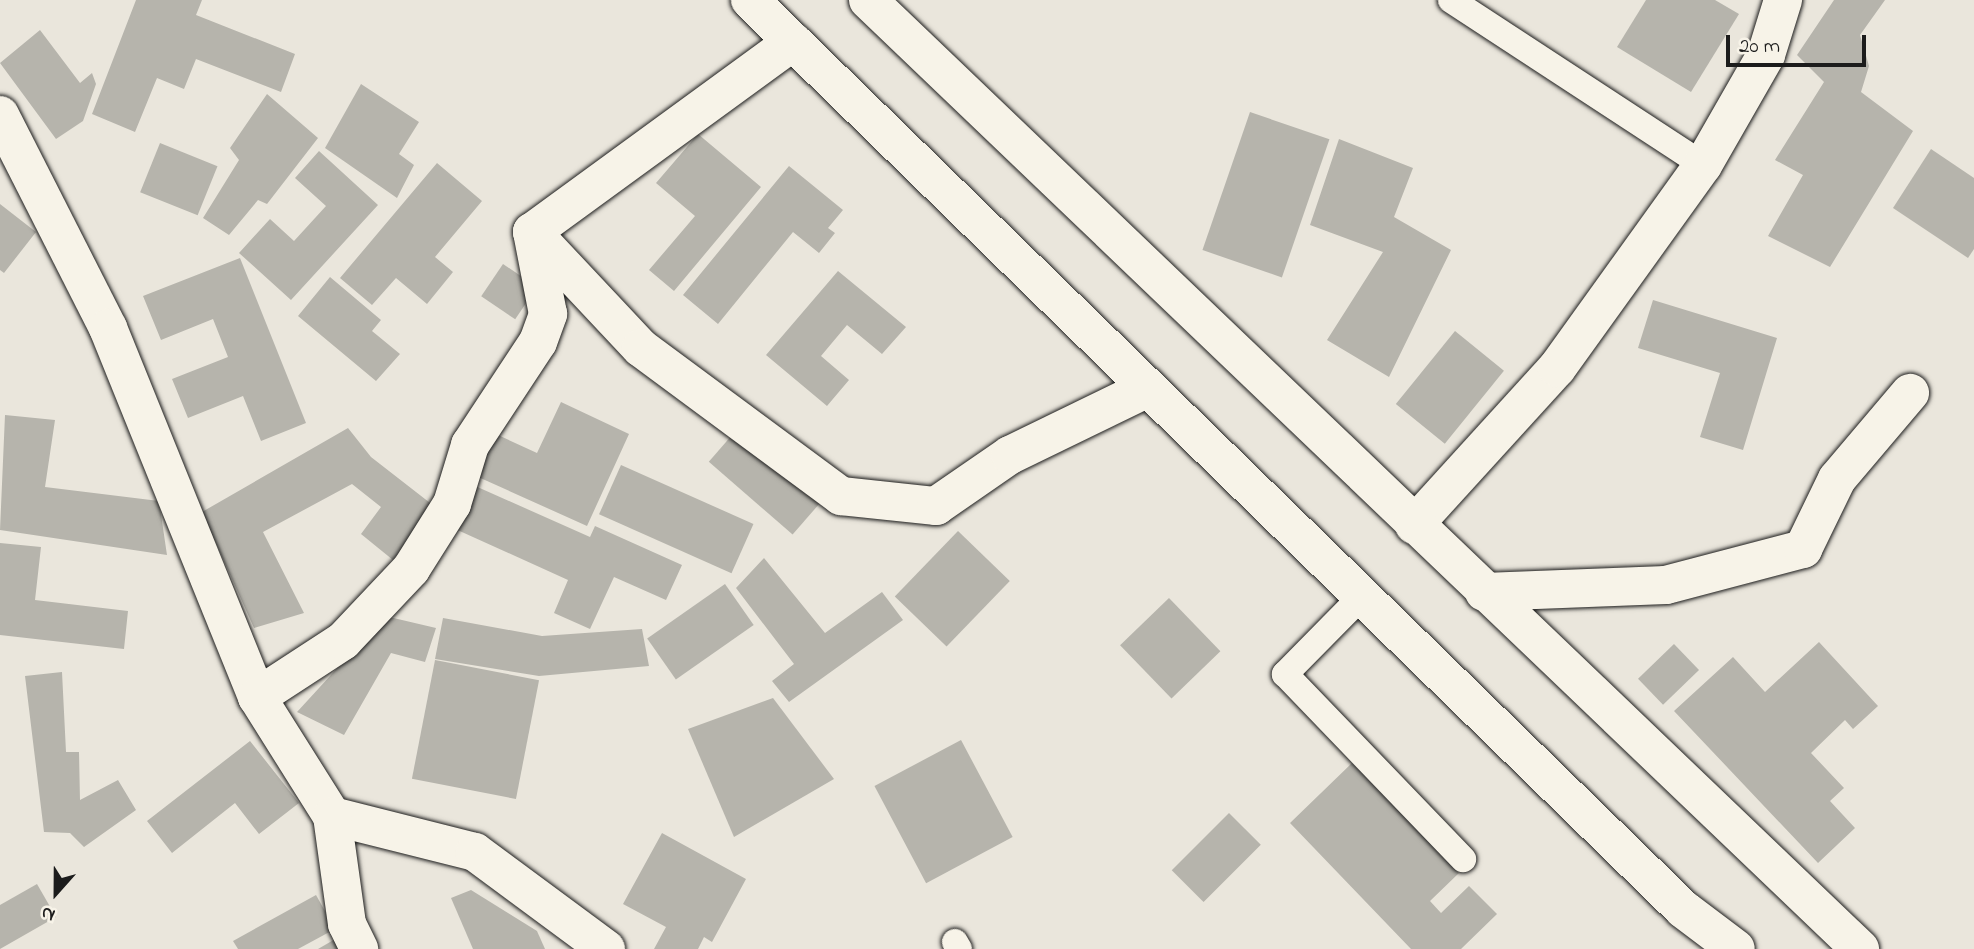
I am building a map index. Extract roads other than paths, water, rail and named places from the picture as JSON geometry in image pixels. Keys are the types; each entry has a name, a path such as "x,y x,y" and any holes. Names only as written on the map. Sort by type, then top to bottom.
{"street":[{"path":"750,0 1683,909 1736,949"},
{"path":"868,0 1484,592 1845,944"},
{"path":"1414,525 1557,368 1703,165 1766,55 1783,0"},
{"path":"532,232 793,42"},
{"path":"0,115 108,327 257,697 332,816 346,924 359,949"},
{"path":"532,232 641,348 841,496 936,506 1010,455 1148,388"},
{"path":"257,697 343,641 411,569 452,504 470,445 538,342 548,314 532,232"},
{"path":"1484,592 1666,585 1803,549 1837,479 1910,393"},
{"path":"332,816 475,852 606,949"}],"lane":[{"path":"1451,0 1703,165"},
{"path":"1362,596 1285,674 1463,859"}]}
